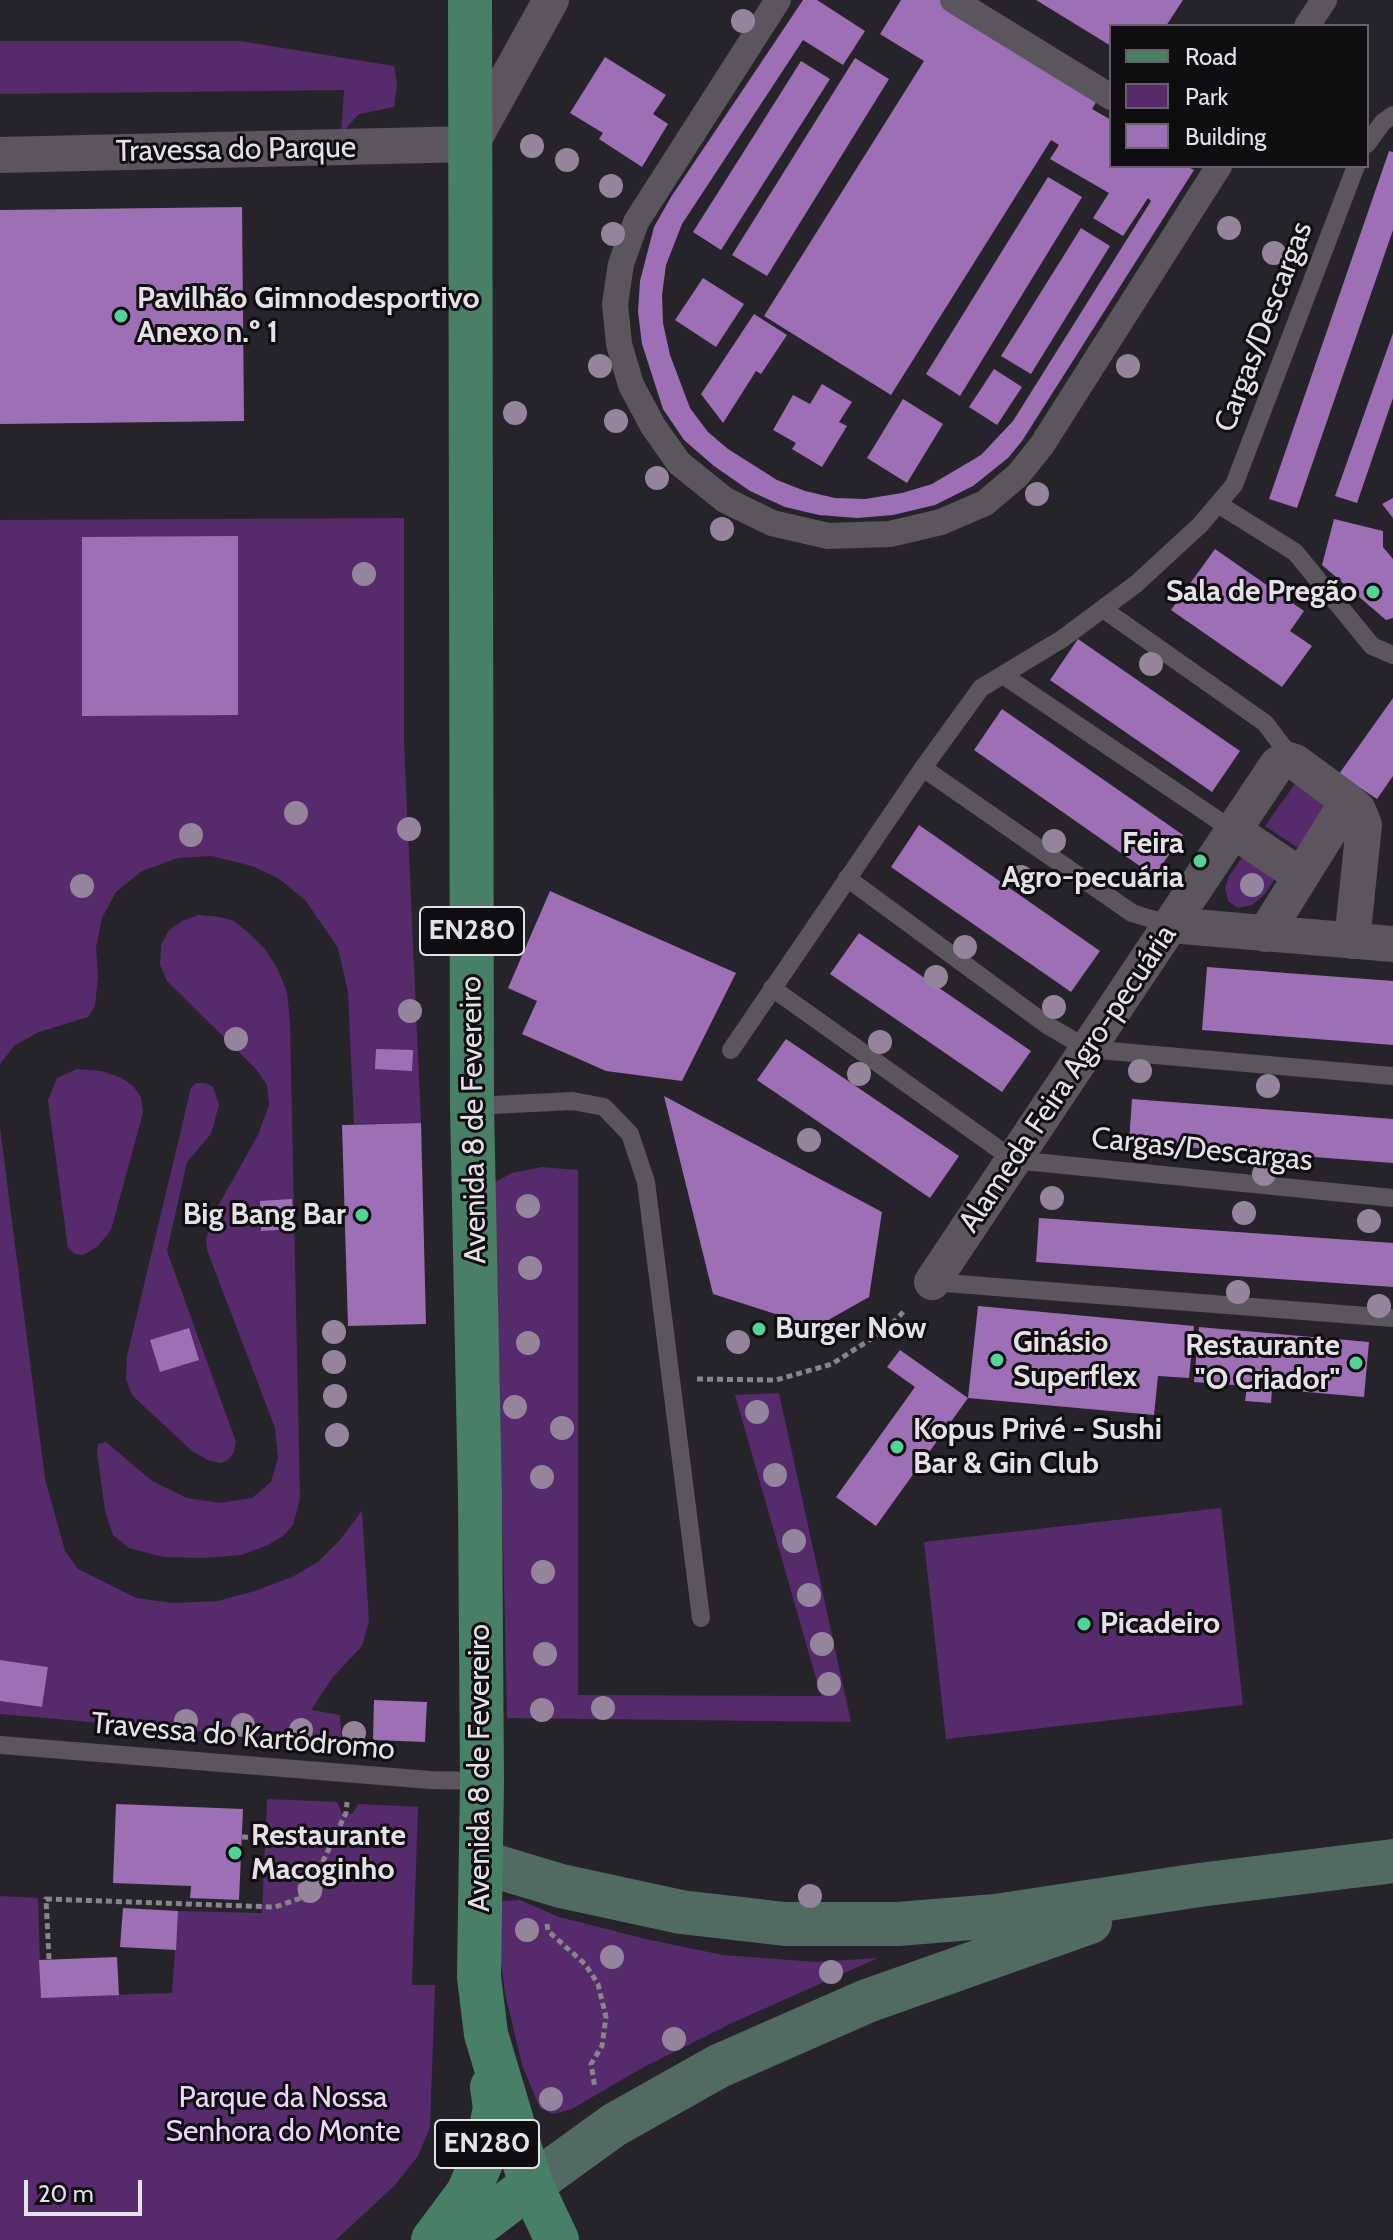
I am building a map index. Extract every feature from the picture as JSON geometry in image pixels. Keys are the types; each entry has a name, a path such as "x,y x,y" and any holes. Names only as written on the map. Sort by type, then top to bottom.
{"main road":[{"name":"Avenida 8 de Fevereiro","path":"470,0 472,1106 482,1781 479,1977 486,2034 531,2185"},
{"path":"481,1862 561,1886 681,1912 785,1924 898,1924 996,1916 1199,1885 1393,1861"},
{"path":"531,2185 614,2125 719,2066 867,2001 1199,1885"},
{"name":"EN280","path":"433,2240 468,2193 486,2151 495,2108 486,2034"},
{"name":"EN280","path":"458,2240 531,2185 557,2240"}],"street":[{"path":"471,144 551,0"},
{"path":"778,0 636,222 621,264 615,304 619,344 631,385 653,426 679,463 725,500 772,523 828,536 890,534 941,522 985,503 1018,475 1042,445 1218,168"},
{"path":"953,0 1109,96"},
{"path":"1308,24 1324,0"},
{"name":"Travessa do Parque","path":"0,155 471,144"},
{"path":"1290,761 1348,801 1358,810 1364,825 1352,941"},
{"name":"Alameda Feira Agro-pecuária","path":"932,1282 1277,765 1290,761"},
{"path":"1265,934 1348,801"},
{"path":"1234,831 1301,876"},
{"path":"1171,925 1393,944"}],"lane":[{"path":"1369,141 1383,122 1393,115"},
{"name":"Cargas/Descargas","path":"731,1050 981,688 1062,639 1136,584 1200,525 1234,485 1355,168"},
{"path":"1218,504 1295,552 1372,646 1393,655"},
{"path":"1103,609 1265,723 1290,761"},
{"path":"1003,675 1234,831"},
{"path":"923,768 1132,913 1171,925"},
{"path":"847,878 1047,1025 1088,1049 1393,1076"},
{"name":"Cargas/Descargas","path":"772,988 1014,1160 1393,1198"},
{"path":"472,1106 573,1101 604,1107 630,1134 646,1182 701,1618"},
{"path":"932,1282 1393,1318"},
{"name":"Travessa do Kartódromo","path":"0,1745 482,1781"}],"path":[{"path":"672,1379 776,1380 832,1364 888,1328 932,1282"},
{"path":"314,1880 346,1813 352,1773"},
{"path":"242,1837 333,1841"},
{"path":"49,1959 46,1899 275,1907 304,1897 311,1899 319,1894 320,1887 314,1880 308,1879 302,1883 300,1889 304,1897"},
{"path":"546,1921 548,1931 585,1964 598,1984 606,2017 602,2046 591,2064 597,2094"}],"green space":[{"path":"0,41 240,41 394,66 397,84 394,107 359,114 341,134 344,90 0,94"},
{"path":"404,518 404,743 421,1123 354,1124 348,992 338,948 306,901 278,878 252,866 212,856 178,858 142,871 116,892 102,918 96,948 98,976 95,1006 88,1017 39,1032 15,1045 0,1064 0,520"},
{"path":"1295,784 1327,806 1298,848 1265,826"},
{"path":"1244,855 1276,877 1265,894 1252,905 1238,908 1228,901 1225,888 1229,876"},
{"path":"199,915 234,921 251,935 277,968 287,992 300,1499 293,1525 283,1536 241,1555 206,1558 163,1557 129,1548 113,1535 105,1511 97,1451 98,1444 106,1442 152,1481 187,1498 220,1503 252,1498 271,1482 278,1458 275,1428 207,1250 206,1239 213,1215 258,1135 269,1105 267,1085 256,1069 167,981 160,965 161,945 169,930"},
{"path":"77,1069 101,1071 122,1078 141,1097 143,1113 111,1230 97,1247 83,1255 75,1254 68,1248 48,1100 57,1078"},
{"path":"196,1083 213,1087 219,1105 211,1134 187,1162 167,1251 236,1442 234,1452 221,1463 193,1452 132,1395 126,1379 127,1356 191,1088"},
{"path":"0,1128 45,1479 65,1551 78,1569 136,1598 173,1603 218,1601 292,1577 318,1562 362,1511 369,1621 362,1646 333,1677 311,1710 340,1715 342,1744 0,1714 0,1701 42,1707 48,1667 0,1660"},
{"path":"541,1167 578,1170 578,1695 821,1696 735,1395 779,1393 851,1722 507,1718 495,1182 512,1173"},
{"name":"Picadeiro","path":"1221,1508 1243,1705 946,1739 924,1542"},
{"name":"Parque da Nossa Senhora do Monte","path":"267,1799 337,1802 342,1813 352,1814 358,1804 418,1807 412,1985 435,1985 430,2127 418,2156 395,2185 336,2240 0,2240 0,1896 38,1898 41,1997 172,1993 178,1911 262,1913"},
{"path":"520,1900 559,1917 723,1955 815,1962 878,1958 732,2023 642,2068 572,2109 553,2114 540,2108 522,2065 505,1993 495,1915 502,1901"}],"building":[{"path":"803,0 817,0 865,31 843,65 803,40 682,224 666,265 662,295 663,323 670,355 690,408 708,432 728,449 777,480 835,498 865,499 932,484 981,455 1013,421 1151,201 1148,198 1123,236 1093,218 1109,193 1050,159 1059,145 1051,140 891,395 764,316 924,61 880,34 901,0 944,0 1101,94 1092,109 1109,119 1109,168 1194,170 1022,441 1008,458 973,486 935,505 893,515 857,518 819,515 785,507 750,491 684,440 663,409 642,344 638,312 640,281 654,227"},
{"path":"1036,0 1183,0 1167,24 1109,24 1109,45"},
{"path":"605,57 666,95 653,114 668,124 642,167 599,139 603,133 570,113"},
{"path":"855,58 889,79 767,276 732,255"},
{"path":"801,61 830,79 721,250 693,232"},
{"path":"1389,151 1393,152 1393,230 1297,508 1269,499"},
{"path":"1048,177 1082,197 960,396 926,374"},
{"name":"Pavilhão Gimnodesportivo Anexo n.º 1","path":"242,207 244,421 0,424 0,210"},
{"path":"1081,228 1110,246 1031,374 1001,356"},
{"path":"703,278 744,304 716,347 675,320"},
{"path":"754,314 787,335 761,374 756,371 723,423 701,394"},
{"path":"1393,333 1393,398 1357,503 1335,496"},
{"path":"994,369 1022,387 997,425 969,407"},
{"path":"822,384 852,402 839,422 847,426 822,467 792,449 796,443 773,430 793,395 810,404"},
{"path":"903,399 943,424 907,483 867,458"},
{"name":"Sala de Pregão","path":"1393,498 1393,518 1382,504"},
{"name":"Sala de Pregão","path":"1334,519 1383,531 1383,547 1393,559 1393,618 1386,620 1322,565"},
{"path":"238,536 238,715 82,716 82,537"},
{"path":"1215,549 1304,611 1290,631 1312,646 1282,687 1171,610"},
{"path":"1078,639 1240,751 1212,792 1050,680"},
{"path":"1393,698 1393,776 1377,799 1339,774"},
{"path":"1002,709 1183,835 1154,876 974,750"},
{"path":"919,825 1100,951 1071,992 891,867"},
{"path":"550,891 736,973 682,1081 606,1071 522,1034 537,1001 508,988"},
{"path":"859,933 1031,1051 1002,1092 830,974"},
{"path":"1207,967 1393,981 1393,1045 1202,1030"},
{"path":"786,1039 959,1156 930,1198 757,1080"},
{"path":"376,1049 413,1050 412,1071 375,1069"},
{"path":"664,1096 882,1212 869,1297 816,1327 713,1294"},
{"path":"1132,1099 1393,1119 1393,1163 1129,1143"},
{"path":"421,1123 426,1324 348,1326 342,1125"},
{"path":"292,1199 294,1229 261,1231 260,1201"},
{"path":"1039,1218 1393,1243 1393,1287 1036,1262"},
{"path":"978,1306 1194,1326 1189,1378 1158,1376 1154,1415 968,1398"},
{"path":"1199,1327 1369,1342 1364,1397 1272,1389 1271,1403 1245,1401 1247,1386 1194,1382"},
{"path":"189,1328 199,1360 160,1372 150,1340"},
{"path":"900,1350 968,1398 876,1526 836,1497 915,1387 887,1367"},
{"path":"0,1660 48,1667 42,1707 0,1701"},
{"path":"374,1700 427,1702 425,1742 373,1740"},
{"path":"116,1804 243,1809 239,1900 190,1898 191,1886 113,1883"},
{"path":"123,1908 178,1911 176,1950 120,1947"},
{"path":"117,1957 119,1995 41,1998 39,1960"}],"place":[{"name":"Pavilhão Gimnodesportivo Anexo n.º 1","path":"121,316"},
{"name":"Sala de Pregão","path":"1373,592"},
{"name":"Feira Agro-pecuária","path":"1200,861"},
{"name":"Big Bang Bar","path":"362,1215"},
{"name":"Burger Now","path":"759,1329"},
{"name":"Ginásio Superflex","path":"997,1360"},
{"name":"Restaurante \"O Criador\"","path":"1356,1363"},
{"name":"Kopus Privé - Sushi Bar & Gin Club","path":"897,1447"},
{"name":"Picadeiro","path":"1084,1624"},
{"name":"Restaurante Macoginho","path":"235,1853"}]}
